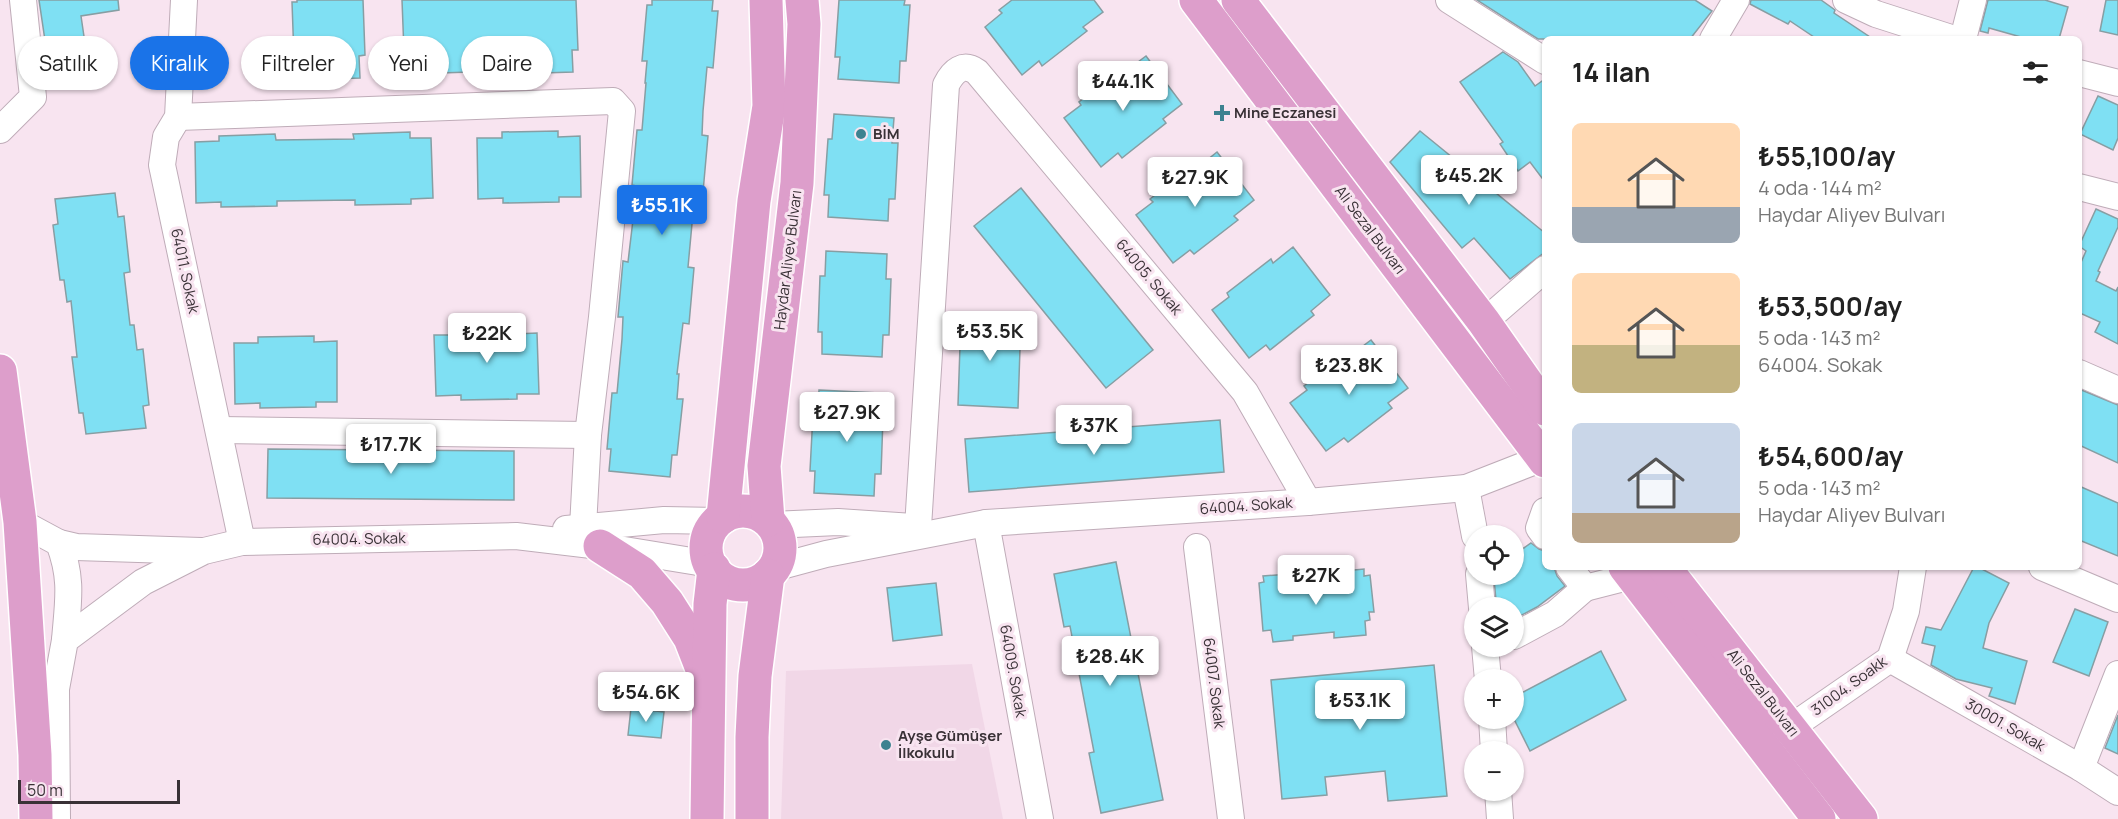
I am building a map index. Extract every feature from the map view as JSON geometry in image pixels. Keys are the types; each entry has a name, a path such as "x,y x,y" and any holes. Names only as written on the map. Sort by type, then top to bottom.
{"main road":[{"path":"721,519 754,201 769,106 766,0"},
{"name":"Haydar Aliyev Bulvarı","path":"770,522 764,466 797,183 804,24 802,0"},
{"name":"Ali Sezal Bulvarı","path":"1196,0 1542,456"},
{"path":"1238,0 1484,322 1542,405"},
{"path":"0,371 20,522 35,755 36,819"},
{"path":"752,819 755,676 771,572 779,558 780,546 778,535 770,522 751,512 732,513 721,519 711,530 707,541 707,553 712,566 721,576 739,584 749,584 771,572"},
{"path":"592,537 642,573 667,602 690,638 709,687"},
{"path":"707,819 712,566"},
{"name":"Ali Sezal Bulvarı","path":"1666,570 1861,819"},
{"path":"1629,572 1819,819"}],"street":[{"path":"0,130 33,97 23,0"},
{"name":"64011. Sokak","path":"184,0 178,117 165,137 162,165 242,542"},
{"path":"1449,0 1542,60"},
{"path":"1715,36 1736,0"},
{"path":"1846,0 1878,7 1947,36"},
{"path":"1964,36 1973,0"},
{"name":"64005. Sokak","path":"918,527 946,85 952,74 963,67 971,67 977,72 1245,392 1308,502"},
{"path":"2082,74 2118,83"},
{"path":"178,117 613,101 622,111 603,317 588,435 592,537"},
{"path":"2082,188 2118,197"},
{"path":"1484,322 1542,272"},
{"path":"2082,374 2118,390"},
{"path":"220,430 588,435"},
{"name":"64004. Sokak","path":"771,572 826,554 986,523 1308,502 1466,488 1542,460"},
{"path":"1466,488 1473,525"},
{"name":"64004. Sokak","path":"592,537 664,520 721,519"},
{"path":"20,522 59,543 76,547 204,551"},
{"name":"64004. Sokak","path":"770,522 838,522 944,530"},
{"name":"64009. Sokak","path":"986,523 1040,819"},
{"name":"64004. Sokak","path":"204,551 242,542 516,536 592,537 712,566"},
{"path":"57,819 56,688 66,640 69,582 65,559 59,543"},
{"name":"64007. Sokak","path":"1197,547 1231,819"},
{"path":"66,640 143,582 204,551"},
{"path":"1571,570 1585,588"},
{"name":"31004. Soakk","path":"1790,728 1890,660 1906,611 1912,570"},
{"path":"2049,570 2118,599"},
{"path":"1524,631 1555,614 1585,588 1629,572"},
{"name":"30001. Sokak","path":"1890,660 2081,768 2118,792"},
{"path":"2081,768 2118,674"},
{"path":"1499,801 1500,819"}],"shaded area":[{"name":"Ayşe Gümüşer İlkokulu","path":"972,664 1003,819 781,819 786,671"}],"building":[{"path":"39,0 118,0 119,10 81,16 84,36 44,36"},
{"path":"297,0 363,0 365,55 359,56 360,78 356,78 356,36 293,36 292,2 297,2"},
{"path":"402,0 576,0 578,50 572,50 573,72 553,73 553,36 461,36 461,72 449,73 449,36 403,36"},
{"path":"652,0 713,0 712,11 718,11 713,68 707,67 702,135 708,136 703,192 697,192 695,214 693,213 688,267 694,268 689,324 683,323 677,374 679,374 677,399 683,399 677,455 672,455 670,477 609,471 611,449 607,449 612,393 617,393 622,339 623,317 618,317 623,261 628,262 637,186 632,185 637,130 642,130 646,83 647,61 642,61 647,5 652,5"},
{"path":"839,0 905,0 904,5 910,5 906,61 900,61 899,83 838,79 840,57 835,57"},
{"path":"1012,0 1094,0 1103,12 1083,27 1087,31 1042,66 1039,61 1022,75 985,27 1002,13 999,10"},
{"path":"1477,0 1695,0 1712,11 1692,36 1542,36 1542,39 1538,39"},
{"path":"1751,0 1821,0 1835,10 1834,13 1868,36 1812,36 1790,21 1788,24 1750,4"},
{"path":"1988,0 2045,0 2068,7 2060,36 2017,36 1989,28 1988,33 1980,31"},
{"path":"2106,0 2118,0 2118,35 2100,31"},
{"path":"1503,52 1518,62 1535,86 1542,81 1542,178 1530,162 1518,171 1500,144 1503,142 1460,82"},
{"path":"1146,56 1182,104 1163,119 1166,123 1122,158 1118,153 1101,167 1064,118 1081,105 1079,102 1123,67 1126,71"},
{"path":"2098,96 2118,105 2118,138 2113,150 2082,135 2082,130"},
{"path":"834,114 894,118 892,143 898,143 895,199 889,199 888,221 828,217 829,195 824,195 828,139 832,139"},
{"path":"558,131 558,137 580,136 581,197 559,197 559,202 503,203 503,198 478,199 477,138 502,138 502,132"},
{"path":"1420,131 1542,231 1542,254 1510,279 1474,238 1462,248 1390,162"},
{"path":"410,132 410,138 431,138 433,198 411,199 411,204 355,205 355,200 277,201 277,206 221,207 221,202 196,203 195,142 219,141 219,136 275,134 276,140 354,139 353,134"},
{"path":"1217,152 1254,200 1234,216 1238,220 1194,254 1190,250 1173,263 1136,215 1153,202 1150,199 1195,164 1197,168"},
{"path":"1021,188 1153,350 1106,388 974,226"},
{"path":"115,193 118,217 124,216 130,272 124,273 130,325 134,325 137,350 143,349 149,405 143,406 146,428 86,434 83,413 79,413 72,357 77,357 71,301 67,302 64,280 60,280 53,225 58,224 55,199"},
{"path":"2096,209 2118,219 2118,227 2098,271 2100,272 2096,281 2116,291 2118,287 2118,344 2095,332 2100,322 2082,314 2082,260 2086,251 2082,248 2082,239"},
{"path":"1293,247 1330,295 1311,311 1314,315 1270,350 1266,345 1249,358 1212,310 1229,297 1227,293 1271,259 1273,263"},
{"path":"826,251 887,254 886,279 891,279 889,335 883,335 882,357 822,354 822,332 818,332 820,276 825,276"},
{"path":"961,317 1021,319 1018,408 958,405"},
{"path":"515,328 515,334 537,333 539,394 517,394 517,399 461,400 461,395 436,396 434,335 459,335 459,329"},
{"path":"314,336 314,342 337,341 337,402 316,402 316,407 260,408 260,403 235,404 234,343 258,343 258,337"},
{"path":"1371,340 1408,388 1388,403 1392,408 1348,442 1344,438 1326,451 1290,403 1307,390 1304,386 1348,352 1351,355"},
{"path":"819,390 879,393 878,417 883,418 881,474 875,474 874,496 814,493 815,471 810,471 813,414 818,415"},
{"path":"2082,390 2118,405 2118,463 2082,446"},
{"path":"1220,420 1224,472 969,492 965,439"},
{"path":"268,449 514,451 514,500 267,498"},
{"path":"2082,487 2118,503 2118,556 2082,541"},
{"path":"1531,543 1542,550 1542,570 1555,570 1565,586 1524,614 1524,597 1496,597 1495,585 1524,585 1524,548"},
{"path":"1116,562 1163,800 1101,813 1089,753 1094,752 1070,626 1064,627 1054,574"},
{"path":"1364,569 1364,576 1370,575 1374,612 1369,612 1370,620 1365,621 1366,635 1334,638 1334,632 1293,636 1293,640 1273,642 1271,630 1263,631 1259,583 1264,582 1263,576 1290,574 1291,582 1344,578 1344,571"},
{"path":"1972,570 1984,570 2009,583 1989,623 1983,648 2027,661 2015,704 1989,696 1992,688 1956,679 1931,665 1935,646 1922,643 1926,627 1941,630"},
{"path":"936,583 942,635 893,641 887,588"},
{"path":"2075,609 2108,622 2089,676 2053,662"},
{"path":"1601,651 1626,700 1530,751 1519,729 1524,729 1524,692"},
{"path":"1434,665 1447,796 1388,801 1385,771 1325,777 1327,795 1282,799 1271,680"},
{"path":"631,708 664,712 661,738 628,735"},
{"path":"2118,715 2118,754 2105,748"}],"place":[{"name":"Mine Eczanesi","path":"1222,113"},
{"name":"BİM","path":"861,134"},
{"name":"Ayşe Gümüşer İlkokulu","path":"886,745"}]}
